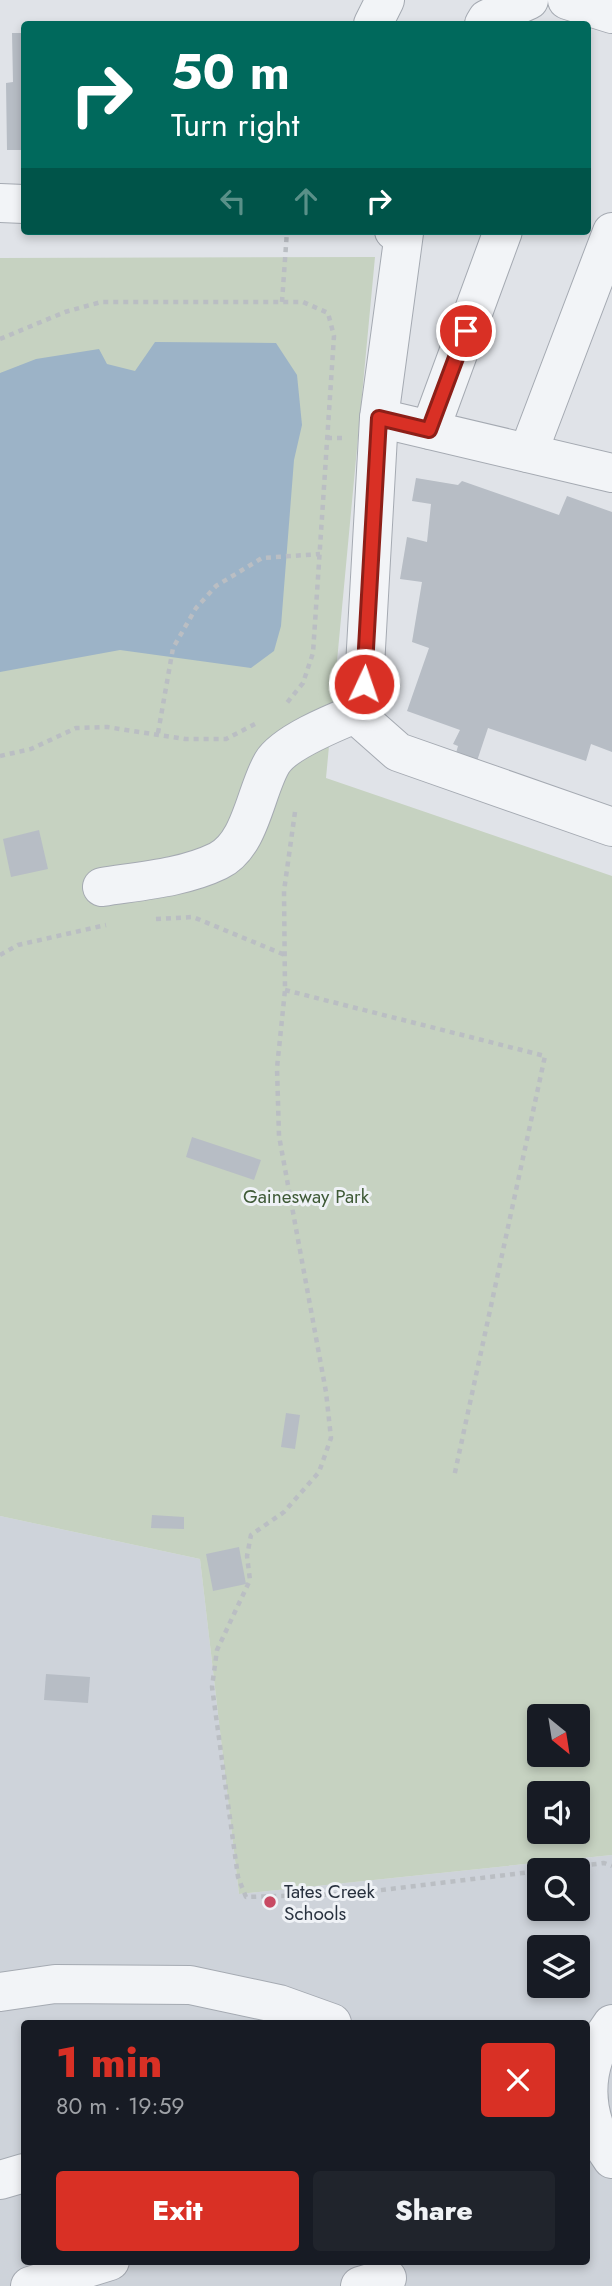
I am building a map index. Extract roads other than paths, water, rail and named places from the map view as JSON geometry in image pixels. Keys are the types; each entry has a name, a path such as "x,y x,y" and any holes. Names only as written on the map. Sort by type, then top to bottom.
{"street":[{"path":"374,21 385,0"},
{"path":"486,21 529,0"},
{"path":"0,203 21,204"},
{"path":"527,453 612,232"},
{"path":"355,715 364,684 379,418 401,235"},
{"path":"429,430 502,235"},
{"path":"379,418 612,473"},
{"path":"102,887 172,876 220,860 245,832 273,761 318,729 355,715"},
{"path":"355,715 398,752 612,827"},
{"path":"0,1992 55,1984 190,1985 279,2004 324,2020"},
{"path":"590,2071 600,2035"},
{"path":"590,2112 598,2139"},
{"path":"0,2180 21,2174"},
{"path":"30,2286 97,2265"}],"water":[{"path":"155,342 276,343 297,375 302,425 294,460 281,626 274,651 251,668 120,650 0,672 0,373 36,359 99,349 107,364 135,371"}],"place":[{"name":"Tates Creek Schools","path":"270,1902"}],"park label":[{"name":"Gainesway Park","path":"306,1196"}]}
